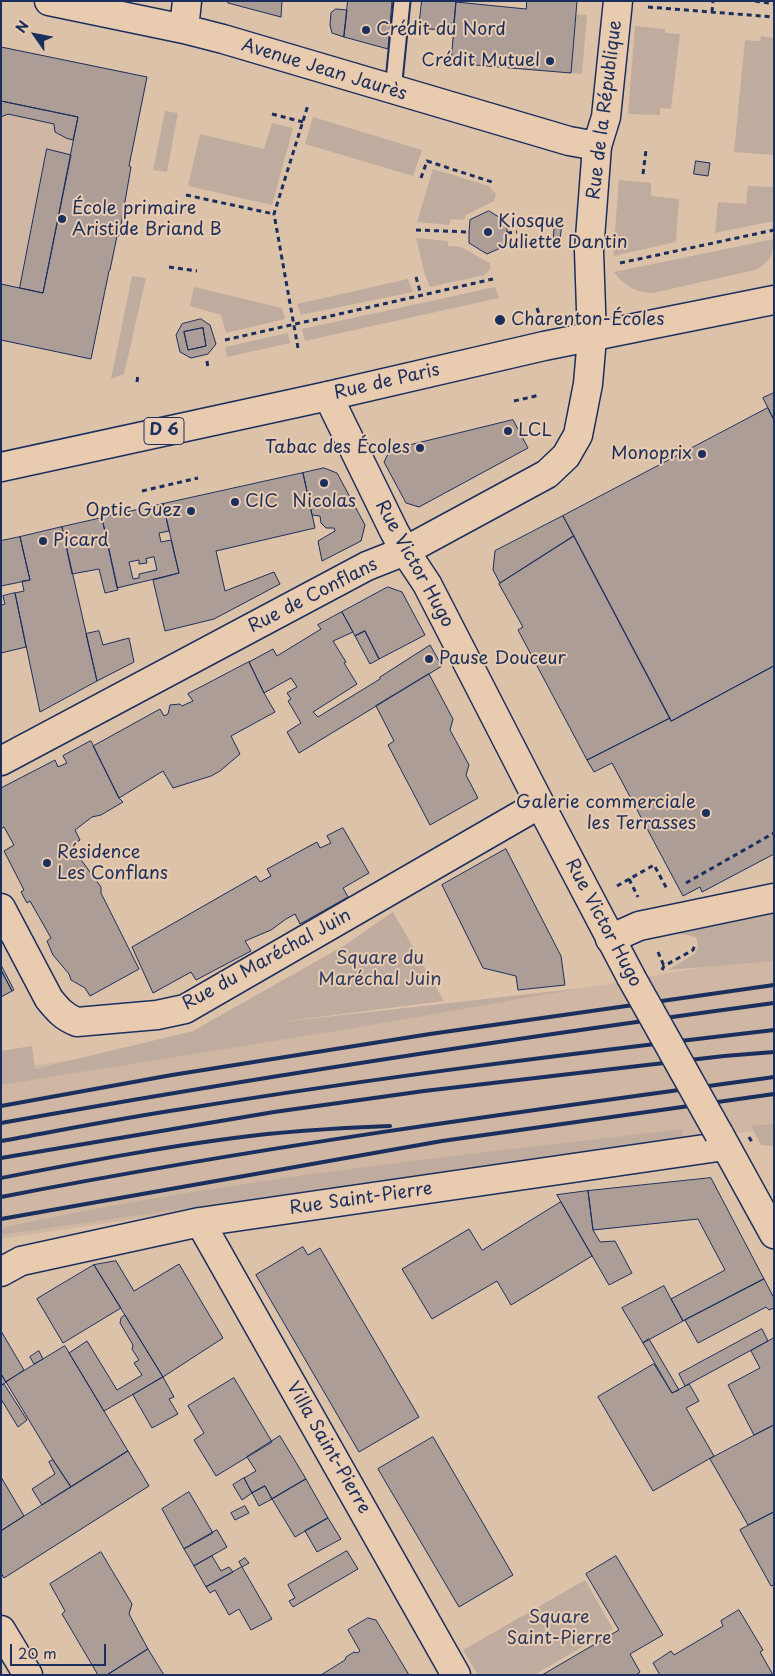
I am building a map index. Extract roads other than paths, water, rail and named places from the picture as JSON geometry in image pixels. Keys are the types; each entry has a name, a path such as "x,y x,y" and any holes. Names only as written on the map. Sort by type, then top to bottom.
{"street":[{"name":"Avenue Jean Jaurès","path":"49,1 223,39 393,91 569,141 597,146"},
{"path":"184,29 188,1"},
{"name":"Rue de la République","path":"592,338 589,251 597,146 606,117 618,3"},
{"name":"Rue de Paris","path":"1,468 544,346 592,338 774,300"},
{"name":"Rue de Conflans","path":"1,761 367,566 405,551 547,474 566,456 578,435 588,384 592,338"},
{"name":"Rue Victor Hugo","path":"328,396 405,551 427,584 610,939 774,1234"},
{"name":"Rue du Maréchal Juin","path":"1,908 49,999 67,1019 77,1022 157,1015 185,1009 521,817 540,804"},
{"path":"610,939 639,926 774,898"},
{"name":"Rue Saint-Pierre","path":"1,1272 22,1261 200,1222 722,1140"},
{"name":"Villa Saint-Pierre","path":"200,1222 456,1675"},
{"path":"1,1630 28,1675"}],"lane":[{"path":"393,91 402,1"}],"railway":[{"path":"1,1106 172,1075 430,1034 774,985"},
{"path":"1,1123 387,1059 774,1003"},
{"path":"1,1141 137,1116 330,1086 774,1030"},
{"path":"1,1158 274,1112 424,1091 724,1056 774,1052"},
{"path":"1,1197 290,1146 774,1077"},
{"path":"1,1219 442,1141 774,1094"},
{"path":"1,1178 88,1161 234,1138 273,1133 390,1126"}],"place":[{"name":"Crédit du Nord","path":"366,30"},
{"name":"Crédit Mutuel","path":"550,61"},
{"name":"École primaire Aristide Briand B","path":"62,219"},
{"name":"Kiosque Juliette Dantin","path":"488,232"},
{"name":"Charenton-Écoles","path":"500,320"},
{"name":"LCL","path":"508,431"},
{"name":"Tabac des Écoles","path":"420,448"},
{"name":"Monoprix","path":"702,454"},
{"name":"Nicolas","path":"324,483"},
{"name":"CIC","path":"235,502"},
{"name":"Optic Guez","path":"191,511"},
{"name":"Picard","path":"43,541"},
{"name":"Pause Douceur","path":"429,659"},
{"name":"Galerie commerciale les Terrasses","path":"706,813"},
{"name":"Résidence Les Conflans","path":"47,863"}],"park label":[{"name":"Square du Maréchal Juin","path":"380,970"},
{"name":"Square Saint-Pierre","path":"559,1628"}]}
